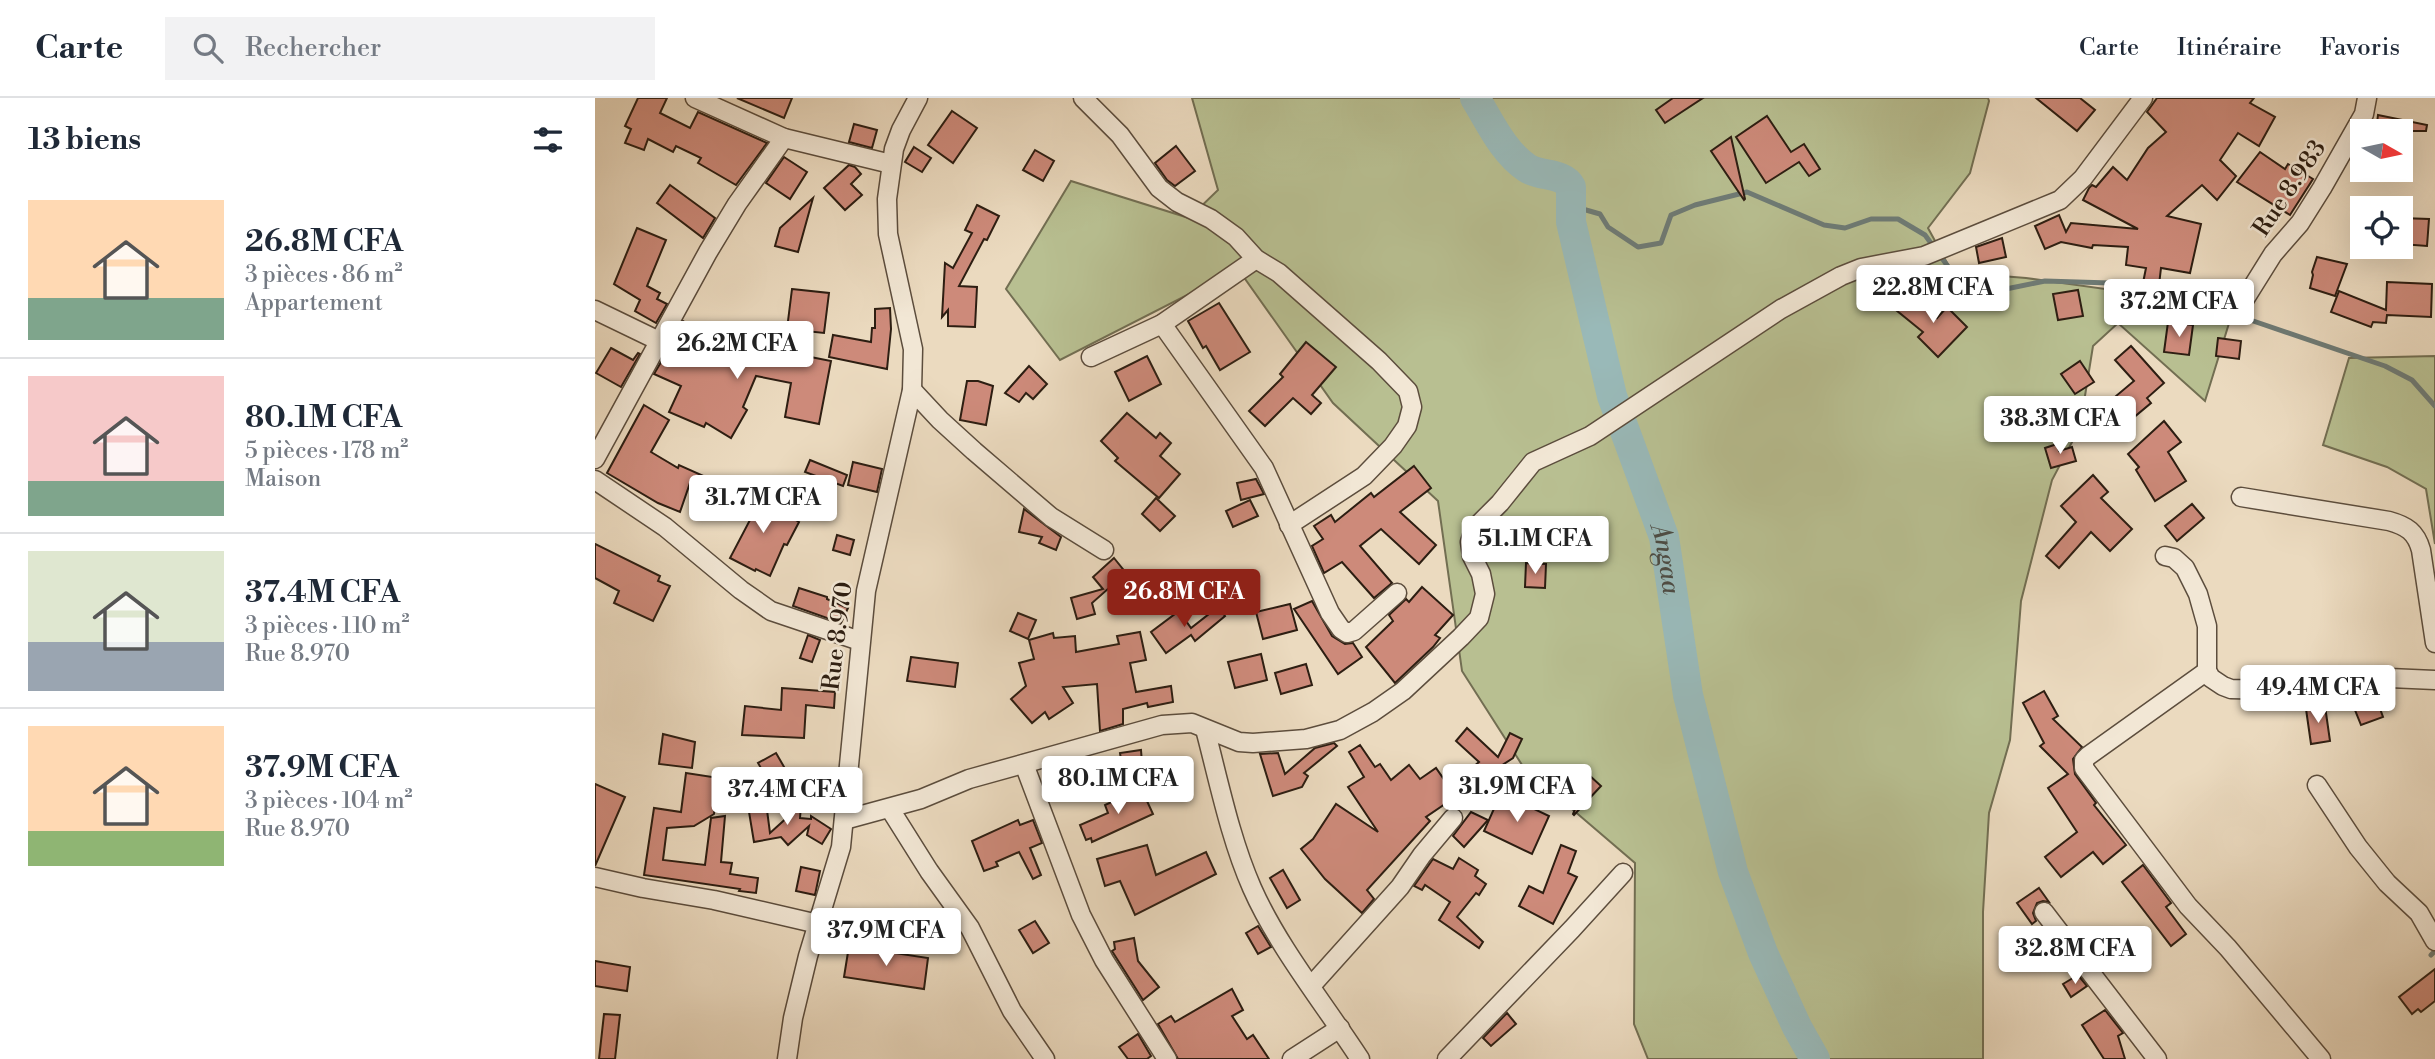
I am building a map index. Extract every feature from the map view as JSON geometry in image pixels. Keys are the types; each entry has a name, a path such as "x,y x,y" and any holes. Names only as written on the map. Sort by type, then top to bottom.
{"street":[{"path":"695,98 784,138 891,164"},
{"name":"Rue 8.970","path":"787,1059 793,1018 839,855 870,565 912,390 913,349 888,234 887,199 891,164 901,130 918,98"},
{"path":"1083,98 1120,135 1159,188 1177,202 1211,219 1237,237 1256,260 1279,273 1379,361 1408,391 1412,407 1407,426 1393,446 1364,475 1289,525"},
{"path":"844,820 921,799 969,779 1161,725 1192,723 1246,742 1306,739 1340,730 1373,712 1403,691 1479,618 1485,594 1481,574 1472,556 1471,542 1475,529 1500,503 1533,461 1590,436 1781,309 1841,276 1861,268 1924,256 2043,208 2070,192 2143,98"},
{"name":"Rue 8.983","path":"2243,302 2273,254 2300,223 2322,188 2364,114 2367,98"},
{"path":"595,459 737,204 784,138"},
{"path":"1091,357 1162,324 1256,260"},
{"path":"595,310 659,341"},
{"path":"1162,324 1264,468 1330,613 1341,629 1354,631 1397,593"},
{"path":"912,390 974,452 1051,517 1104,550"},
{"path":"595,480 665,527 741,590 771,611 860,641"},
{"path":"2241,497 2389,521 2410,530 2417,538 2421,550 2435,643"},
{"path":"2165,556 2174,558 2185,568 2198,594 2207,626 2207,671 2211,678 2223,687 2272,690 2344,676 2435,680"},
{"path":"2207,671 2088,755 2084,760 2084,768 2188,906 2228,948 2321,1059"},
{"path":"1205,729 1244,868 1262,909 1360,1059"},
{"path":"1024,764 1081,915 1104,960 1167,1059"},
{"path":"2317,785 2358,847 2387,883 2419,913 2435,941"},
{"path":"890,809 929,871 970,928 1012,1011 1045,1059"},
{"path":"1311,986 1400,887 1453,818"},
{"path":"1447,1059 1623,873"},
{"path":"595,877 818,924"},
{"path":"2044,912 2157,1059"},
{"path":"1292,1059 1340,1028"}],"green space":[{"path":"1192,98 1988,98 1970,173 1928,228 1952,272 2026,278 2234,307 2205,401 2118,323 2093,346 2080,427 2052,480 2021,601 2010,740 1989,813 1983,912 1983,1059 1648,1059 1634,1024 1635,863 1524,768 1462,671 1438,501 1333,403 1238,269 1060,360 1006,289 1071,181 1189,218 1218,190"},
{"path":"2435,356 2435,544 2426,489 2387,467 2323,445 2349,358"}],"building":[{"path":"638,98 667,98 660,113 690,128 698,112 767,143 736,185 698,163 701,158 676,146 673,152 648,139 644,150 625,143 631,129 625,126"},
{"path":"737,98 792,98 784,118"},
{"path":"1673,98 1703,98 1665,123 1656,110"},
{"path":"2036,98 2080,98 2095,110 2077,131"},
{"path":"2157,98 2254,98 2250,103 2275,117 2259,146 2238,133 2220,160 2236,176 2217,200 2202,185 2167,216 2201,224 2190,273 2161,268 2159,285 2143,283 2146,268 2126,265 2128,247 2093,245 2092,248 2061,242 2045,249 2035,226 2059,215 2066,232 2071,223 2138,229 2083,200 2089,188 2092,185 2096,187 2113,167 2127,180 2148,148 2166,132 2147,112"},
{"path":"952,111 977,128 953,163 928,145"},
{"path":"2378,115 2398,119 2378,119"},
{"path":"1767,116 1791,152 1804,144 1820,169 1809,176 1799,162 1766,183 1736,137"},
{"path":"2413,122 2427,125 2426,131 2413,131"},
{"path":"854,124 877,130 872,148 849,142"},
{"path":"1731,137 1745,199 1744,200 1711,151"},
{"path":"1176,146 1195,171 1175,186 1155,163"},
{"path":"914,147 931,158 922,172 905,162"},
{"path":"1035,150 1054,161 1043,181 1023,170"},
{"path":"2260,152 2285,169 2288,164 2313,179 2290,215 2237,182"},
{"path":"784,157 807,172 790,199 766,183"},
{"path":"849,165 861,174 851,184 862,195 845,210 824,188"},
{"path":"670,185 715,218 703,238 657,203"},
{"path":"813,198 798,252 775,246 780,228"},
{"path":"977,205 999,216 959,286 977,287 975,327 948,326 948,310 942,317 945,263 953,268 972,233 965,230"},
{"path":"2413,218 2429,219 2427,246 2413,245"},
{"path":"637,228 666,240 647,286 660,293 657,299 667,304 656,323 635,311 640,300 614,284"},
{"path":"2002,238 2006,257 1979,263 1976,247"},
{"path":"2317,257 2347,264 2335,296 2310,288"},
{"path":"2387,282 2432,284 2431,317 2387,315 2386,323 2373,322 2371,327 2331,312 2339,291 2386,310"},
{"path":"792,289 829,293 824,333 787,329"},
{"path":"2078,290 2083,316 2058,320 2053,294"},
{"path":"1909,294 1937,318 1947,307 1967,327 1938,357 1918,337 1923,332 1896,310"},
{"path":"1219,303 1250,352 1220,370 1206,346 1203,348 1188,321"},
{"path":"890,308 887,369 829,357 833,335 871,342 872,328 875,328 875,309"},
{"path":"683,321 712,338 734,343 731,353 772,365 775,350 831,361 819,424 785,417 791,383 756,376 743,407 747,410 731,438 706,423 704,427 669,412 681,386 654,374 664,357 671,360 683,337 676,334"},
{"path":"2168,322 2193,325 2189,355 2164,352"},
{"path":"2218,338 2241,341 2239,359 2216,356"},
{"path":"1306,342 1336,367 1312,395 1321,403 1311,414 1293,398 1265,426 1249,411 1283,377 1280,374"},
{"path":"2131,346 2164,383 2147,398 2151,403 2115,433 2097,412 2134,381 2115,360"},
{"path":"611,348 633,360 640,354 621,387 596,373"},
{"path":"1147,356 1161,384 1129,401 1115,372"},
{"path":"2080,361 2094,382 2075,394 2061,374"},
{"path":"1029,366 1047,384 1033,399 1026,393 1019,402 1005,393"},
{"path":"967,381 993,386 986,425 960,420"},
{"path":"644,405 669,420 651,452 678,468 679,465 708,478 703,490 690,483 680,512 658,503 607,473"},
{"path":"1127,413 1156,438 1160,433 1171,443 1160,456 1180,474 1159,498 1115,461 1118,458 1101,441"},
{"path":"2164,421 2181,442 2168,452 2186,481 2155,501 2136,470 2139,467 2128,454"},
{"path":"2057,444 2059,451 2072,447 2076,461 2051,468 2045,448"},
{"path":"810,460 847,475 843,486 805,472"},
{"path":"853,462 882,469 877,492 848,485"},
{"path":"1414,466 1431,488 1400,512 1436,545 1419,564 1381,529 1360,546 1392,583 1374,598 1342,562 1324,573 1312,546 1323,539 1314,526 1331,515 1335,522 1371,493 1374,497"},
{"path":"2093,475 2108,492 2101,498 2132,529 2110,551 2091,532 2059,568 2046,556 2076,522 2061,506"},
{"path":"1256,479 1264,494 1241,500 1237,483"},
{"path":"749,492 799,522 787,545 784,544 770,576 730,558 750,520 738,514"},
{"path":"1156,498 1175,516 1160,531 1142,514"},
{"path":"1250,500 1258,516 1233,527 1226,511"},
{"path":"2192,504 2204,518 2177,541 2165,526"},
{"path":"1024,509 1061,537 1056,550 1039,543 1042,537 1019,532"},
{"path":"837,535 854,540 850,555 833,550"},
{"path":"595,544 660,576 658,581 670,586 653,621 614,603 619,591 595,578"},
{"path":"1114,558 1126,573 1092,603 1095,614 1077,619 1071,598 1103,589 1093,577"},
{"path":"1526,563 1546,564 1545,588 1525,587"},
{"path":"1422,587 1453,615 1435,635 1440,638 1433,647 1395,683 1366,647 1393,621 1389,615 1406,599 1409,602"},
{"path":"799,588 827,597 848,608 841,623 793,606"},
{"path":"1312,601 1332,636 1345,644 1353,643 1362,657 1338,674 1294,609"},
{"path":"1290,604 1297,630 1263,639 1256,612"},
{"path":"1218,607 1225,616 1195,641 1191,635 1166,653 1151,632 1179,611 1191,628"},
{"path":"1018,613 1036,620 1028,639 1010,631"},
{"path":"1140,632 1146,660 1130,663 1136,692 1171,686 1173,702 1148,707 1147,703 1123,709 1123,724 1100,731 1097,684 1063,687 1073,703 1049,719 1045,712 1032,723 1011,699 1026,686 1019,663 1034,659 1029,640 1053,633 1054,638 1075,636 1076,652 1119,644 1117,636"},
{"path":"808,635 820,640 812,662 800,658"},
{"path":"1261,654 1267,680 1235,688 1228,662"},
{"path":"911,657 958,663 955,687 907,681"},
{"path":"1306,664 1312,685 1281,694 1275,673"},
{"path":"782,688 835,692 834,708 806,705 804,738 742,735 745,706 781,710"},
{"path":"2044,691 2058,716 2053,719 2082,747 2073,759 2075,774 2096,803 2094,805 2126,845 2103,864 2093,852 2061,877 2045,857 2077,832 2048,788 2068,774 2040,746 2044,743 2023,703"},
{"path":"2374,692 2383,717 2361,725 2351,700"},
{"path":"2325,706 2330,741 2311,744 2306,709"},
{"path":"1467,728 1498,757 1510,733 1522,739 1513,758 1481,779 1473,767 1479,762 1456,741"},
{"path":"663,734 695,742 692,768 659,764"},
{"path":"1334,743 1337,746 1304,773 1308,776 1302,787 1273,796 1260,754 1278,753 1285,774 1315,748"},
{"path":"1360,745 1375,767 1380,764 1391,780 1409,765 1420,779 1436,768 1454,794 1426,817 1430,821 1367,890 1374,899 1362,913 1325,879 1301,849 1313,839 1336,804 1378,832 1348,787 1364,777 1349,752"},
{"path":"1141,750 1142,763 1122,766 1120,753"},
{"path":"776,753 787,772 769,782 758,763"},
{"path":"686,773 719,778 714,814 694,826 667,828 663,860 705,865 711,818 725,816 721,862 732,863 730,874 758,878 756,893 644,875 654,808 681,812"},
{"path":"1589,775 1601,786 1574,815 1573,814"},
{"path":"595,784 625,797 595,866"},
{"path":"1141,788 1153,814 1092,842 1091,838 1086,840 1080,825 1108,813 1105,805"},
{"path":"1501,793 1549,816 1532,854 1484,831"},
{"path":"801,805 800,818 811,819 811,816 831,829 822,844 807,835 809,826 788,845 781,837 754,842 749,812 767,810 770,833"},
{"path":"1471,812 1488,820 1464,847 1453,836"},
{"path":"1018,820 1020,825 1033,820 1042,843 1030,848 1041,875 1033,879 1019,852 996,862 998,866 984,871 972,841"},
{"path":"1147,845 1156,875 1206,852 1216,874 1135,915 1120,881 1105,886 1097,859"},
{"path":"1561,845 1576,851 1568,873 1577,877 1553,924 1519,906 1529,886 1543,893"},
{"path":"1459,858 1478,870 1475,876 1486,884 1457,917 1483,942 1479,948 1439,920 1450,902 1425,885 1422,890 1414,886 1433,859 1453,869"},
{"path":"2143,865 2171,903 2166,907 2186,934 2171,946 2122,882"},
{"path":"801,867 820,871 815,895 796,891"},
{"path":"1283,870 1300,900 1287,908 1270,878"},
{"path":"2039,888 2049,902 2037,903 2033,913 2036,921 2032,924 2017,903"},
{"path":"1035,921 1049,943 1033,953 1019,930"},
{"path":"1258,926 1271,947 1258,954 1246,933"},
{"path":"1134,938 1138,961 1159,987 1143,1000 1112,951 1115,949 1114,942"},
{"path":"849,946 928,958 924,989 844,977"},
{"path":"595,961 630,967 627,991 595,986"},
{"path":"2435,969 2435,1001 2421,1012 2418,1009 2412,1014 2399,997"},
{"path":"2078,975 2087,986 2071,997 2063,984"},
{"path":"1232,989 1243,1010 1232,1016 1247,1039 1253,1035 1269,1059 1178,1059 1158,1024 1171,1016 1175,1022"},
{"path":"2105,1010 2123,1033 2118,1036 2125,1059 2104,1059 2082,1025"},
{"path":"1507,1013 1516,1024 1491,1046 1483,1038"},
{"path":"604,1014 620,1015 615,1059 599,1059"},
{"path":"1138,1034 1151,1056 1147,1059 1128,1059 1119,1047"}],"waterway":[{"name":"Angaa","path":"1475,98 1498,136 1518,161 1532,171 1563,179 1571,187 1571,222 1612,396 1664,537 1688,695 1733,872 1763,953 1815,1059"},
{"path":"1572,206 1600,214 1608,227 1638,247 1661,243 1671,215 1695,205 1747,192 1824,225 1845,228 1871,219 1898,219 1925,235 1952,272 1981,286 2006,289 2045,281 2110,283 2169,303 2224,311 2385,366 2412,380 2435,406"},
{"path":"2431,955 2435,951"}]}
